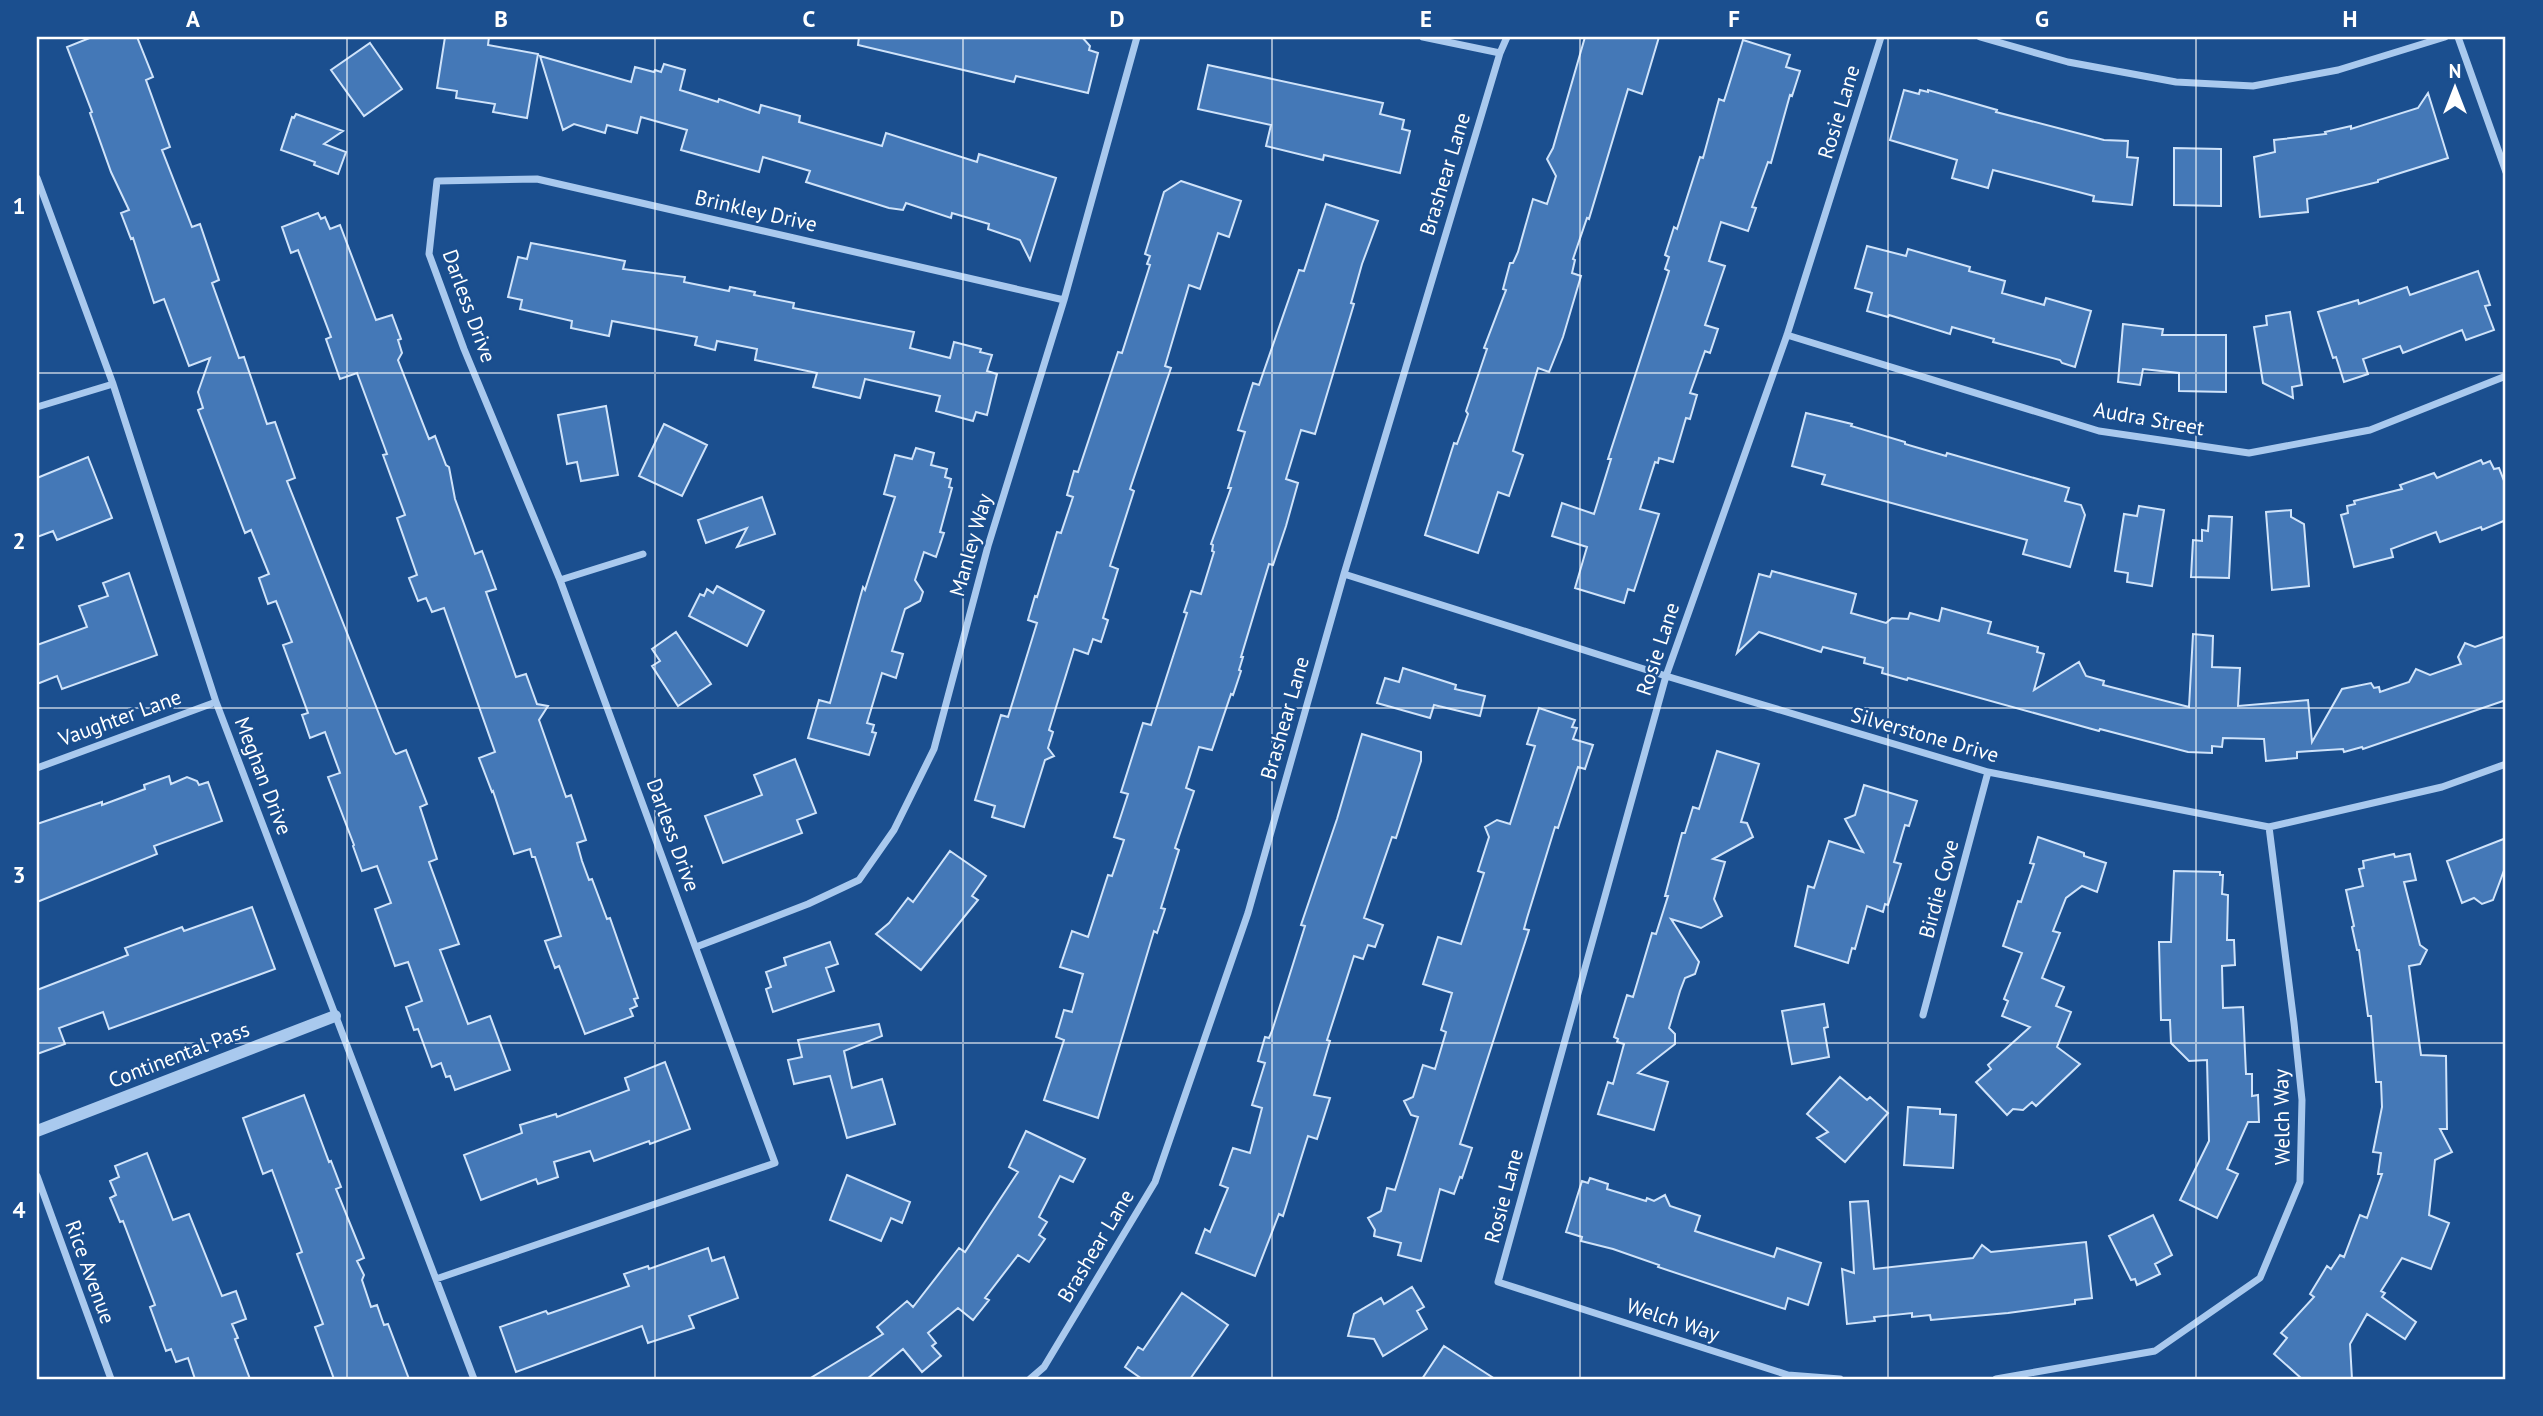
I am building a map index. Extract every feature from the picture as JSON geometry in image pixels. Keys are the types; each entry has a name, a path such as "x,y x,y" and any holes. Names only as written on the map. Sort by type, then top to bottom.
{"street":[{"name":"Manley Way","path":"696,947 808,904 859,880 894,830 934,749 988,546 1065,300 1137,37"},
{"path":"1423,37 1500,53"},
{"name":"Brashear Lane","path":"1030,1379 1044,1367 1156,1182 1248,913 1345,574 1507,37"},
{"name":"Rosie Lane","path":"1498,1282 1666,676 1787,335 1881,37"},
{"path":"1980,37 2068,62 2176,82 2253,86 2338,70 2445,37"},
{"path":"2458,37 2506,172"},
{"name":"Meghan Drive","path":"37,178 113,384 216,702 474,1379"},
{"name":"Brinkley Drive","path":"437,181 537,179 1065,300"},
{"name":"Darless Drive","path":"436,1279 775,1163 560,580 464,349 429,254 437,181"},
{"name":"Audra Street","path":"1787,335 2099,431 2249,453 2370,430 2506,376"},
{"path":"37,407 113,384"},
{"path":"560,580 643,554"},
{"name":"Silverstone Drive","path":"1345,574 1666,676 1988,772 2269,827 2442,787 2506,764"},
{"name":"Vaughter Lane","path":"37,768 216,702"},
{"name":"Birdie Cove","path":"1923,1015 1988,772"},
{"name":"Welch Way","path":"1996,1379 2155,1351 2260,1278 2300,1182 2302,1100 2269,827"},
{"name":"Continental Pass","path":"37,1131 335,1016"},
{"name":"Rice Avenue","path":"37,1176 111,1379"},
{"name":"Welch Way","path":"1498,1282 1788,1375 1840,1379"}],"building":[{"path":"92,37 137,37 153,77 146,80 170,147 162,150 192,227 200,224 219,280 212,283 239,358 244,357 267,424 275,422 295,478 287,481 394,752 396,754 406,750 427,804 420,807 437,859 429,862 459,944 440,950 468,1024 490,1016 510,1070 455,1090 441,1063 432,1067 418,1029 414,1030 406,1007 422,1001 408,962 395,966 375,909 391,903 377,866 362,871 328,777 340,773 325,732 310,738 302,715 308,713 283,645 292,642 276,601 268,604 259,578 269,574 251,530 245,533 198,410 203,408 198,392 210,358 189,366 164,299 154,303 133,238 131,239 121,213 129,210 111,172 67,47"},
{"path":"445,37 489,37 488,45 538,54 527,118 493,112 495,104 456,98 457,91 437,88"},
{"path":"859,37 1082,37 1090,46 1089,50 1098,53 1088,93 1016,76 1014,82 858,45"},
{"path":"1585,37 1659,37 1642,94 1628,89 1589,219 1587,218 1573,259 1572,273 1581,276 1563,337 1549,372 1538,368 1513,451 1523,455 1509,496 1498,492 1478,553 1425,535 1454,443 1457,444 1468,414 1466,411 1487,349 1484,348 1506,290 1503,289 1510,263 1513,263 1518,252 1533,199 1547,204 1556,176 1547,159 1553,148"},
{"path":"1743,40 1790,55 1786,67 1800,71 1792,96 1790,95 1771,163 1768,162 1752,207 1756,208 1748,231 1721,222 1709,261 1725,266 1705,325 1718,329 1710,353 1705,351 1690,393 1697,395 1690,419 1686,418 1673,462 1659,458 1658,463 1655,462 1640,509 1659,514 1634,591 1628,589 1624,603 1575,588 1587,547 1552,536 1562,503 1594,514 1611,459 1608,459 1669,271 1665,269 1669,257 1665,255 1674,227 1677,229 1700,157 1703,158 1719,99 1724,101"},
{"path":"370,43 402,89 364,116 331,70"},
{"path":"540,56 631,82 635,67 661,72 664,64 685,70 680,90 718,102 719,99 759,113 761,105 800,116 799,122 882,146 886,133 977,162 979,154 1056,178 1030,260 1020,240 988,229 989,224 952,213 951,218 906,203 903,210 889,208 806,182 810,171 763,157 759,172 681,150 687,130 641,117 637,133 607,125 605,133 574,124 563,130"},
{"path":"1208,65 1383,103 1380,114 1404,120 1402,129 1410,131 1400,173 1324,155 1323,160 1266,146 1271,125 1198,109"},
{"path":"1904,90 1919,94 1920,90 1928,90 1997,110 1996,112 2104,140 2128,141 2127,157 2138,158 2132,205 2093,201 2094,196 1993,170 1988,188 1952,178 1957,160 1890,140"},
{"path":"2428,93 2448,158 2378,182 2307,199 2308,212 2260,217 2254,157 2275,152 2274,140 2326,134 2325,132 2351,126 2351,129 2418,108"},
{"path":"296,114 343,131 324,144 346,152 338,174 314,165 315,162 281,150 292,117"},
{"path":"2174,148 2221,149 2221,206 2174,205"},
{"path":"1181,181 1241,201 1229,237 1218,233 1200,289 1189,285 1165,366 1171,368 1130,489 1134,491 1110,566 1118,569 1103,618 1108,620 1101,642 1093,639 1088,654 1074,649 1049,730 1053,732 1048,748 1054,756 1045,760 1024,827 992,817 995,806 975,800 1001,715 1008,717 1037,623 1028,620 1057,532 1061,533 1073,497 1067,495 1074,471 1078,472 1118,352 1122,353 1150,265 1147,264 1150,256 1145,254 1164,192"},
{"path":"1326,204 1378,221 1362,264 1351,303 1354,304 1315,434 1301,430 1286,479 1298,483 1273,565 1269,564 1241,657 1241,671 1233,695 1231,694 1212,750 1199,747 1186,788 1194,791 1175,848 1179,850 1161,908 1165,909 1157,933 1154,931 1098,1118 1044,1100 1064,1040 1056,1037 1064,1010 1072,1012 1083,974 1060,967 1072,931 1088,937 1108,875 1112,876 1124,840 1114,837 1128,794 1121,792 1143,723 1151,725 1187,613 1184,612 1191,591 1201,594 1214,552 1211,544 1231,488 1228,488 1245,432 1238,430 1253,383 1259,385 1299,270 1304,271"},
{"path":"318,213 321,219 325,217 330,229 340,225 376,320 392,315 401,339 398,340 402,353 398,360 429,439 435,436 449,467 455,499 475,554 482,551 496,589 486,592 516,677 526,674 537,704 548,706 539,720 566,797 571,795 586,840 577,843 582,861 607,919 610,918 638,998 634,999 637,1006 630,1009 633,1016 585,1034 559,966 555,968 545,941 561,936 535,857 532,857 530,849 514,854 479,758 495,752 444,608 432,612 426,598 418,601 409,578 417,575 397,518 405,515 383,455 387,454 357,373 340,379 326,339 331,337 298,250 291,253 282,227"},
{"path":"531,243 625,261 623,269 685,277 684,282 729,291 730,287 755,292 754,295 794,303 793,308 914,332 910,348 950,358 954,342 981,349 980,352 992,355 987,371 997,374 987,415 976,412 973,421 936,411 940,396 865,379 860,398 813,387 817,373 755,360 757,349 717,341 715,350 695,345 697,337 612,321 609,336 571,328 572,321 520,309 522,300 508,297 518,257 527,259"},
{"path":"1867,246 1906,256 1908,249 1970,267 1969,271 2005,281 2002,293 2044,305 2046,298 2091,311 2075,367 1952,327 1950,334 1867,311 1872,293 1855,288"},
{"path":"2478,271 2490,305 2485,306 2494,330 2466,340 2462,330 2403,353 2400,346 2363,359 2368,374 2344,382 2318,312 2358,300 2359,304 2407,287 2410,295"},
{"path":"2290,312 2302,385 2292,387 2293,398 2263,383 2254,327 2267,325 2266,316"},
{"path":"2123,324 2163,329 2162,335 2226,335 2226,392 2179,391 2179,373 2143,369 2140,385 2118,382"},
{"path":"606,406 618,475 581,481 577,462 567,464 558,415"},
{"path":"1806,413 1852,424 1851,426 1946,456 1947,453 2069,488 2065,501 2081,505 2085,515 2070,567 2023,554 2027,540 1822,484 1825,475 1792,466"},
{"path":"664,424 707,445 682,496 639,476"},
{"path":"916,448 934,453 931,465 947,469 945,477 951,479 949,487 952,488 940,532 944,533 936,557 924,552 915,580 923,592 920,601 905,609 892,651 903,654 896,678 882,673 867,723 874,725 872,732 876,733 869,755 808,738 819,700 830,703 863,587 865,590 895,497 884,494 895,455 912,459"},
{"path":"88,457 112,518 57,540 53,531 37,537 37,478"},
{"path":"2481,460 2483,464 2490,461 2494,469 2499,468 2506,486 2506,520 2440,542 2436,532 2391,549 2393,557 2354,567 2341,515 2348,513 2347,506 2355,504 2354,501 2402,489 2400,485 2434,473 2437,478"},
{"path":"762,497 775,534 737,547 747,528 706,543 698,520"},
{"path":"2139,506 2164,510 2152,586 2127,582 2128,573 2115,571 2124,514 2137,516"},
{"path":"2291,510 2291,517 2304,524 2309,586 2272,590 2266,512"},
{"path":"2209,516 2232,517 2229,578 2191,577 2193,540 2202,541 2202,530 2208,531"},
{"path":"1772,571 1856,594 1851,613 1886,623 1892,618 1908,619 1910,613 1939,621 1942,608 1991,622 1988,633 2038,647 2037,652 2044,654 2034,690 2079,662 2086,676 2104,681 2103,685 2189,707 2193,634 2213,636 2212,667 2240,668 2238,706 2308,700 2312,742 2342,689 2371,683 2374,688 2379,687 2380,692 2409,682 2416,669 2430,675 2461,664 2458,657 2465,643 2475,647 2506,636 2506,700 2363,749 2362,747 2344,752 2343,749 2297,752 2297,758 2266,761 2264,739 2223,738 2222,747 2212,746 2212,753 2188,752 2100,729 2099,731 1908,678 1907,680 1882,673 1883,668 1864,663 1865,658 1823,647 1821,652 1759,632 1737,653 1759,574 1770,577"},
{"path":"129,573 157,655 62,689 57,676 37,684 37,645 87,627 79,606 108,596 103,583"},
{"path":"717,586 764,611 747,646 689,616 700,594 704,596 707,589 713,593"},
{"path":"676,632 711,684 678,706 652,666 660,661 652,649"},
{"path":"1403,668 1456,685 1455,689 1485,696 1480,716 1434,705 1430,718 1377,703 1385,678 1399,682"},
{"path":"1539,708 1575,720 1572,727 1577,728 1573,739 1593,745 1585,769 1578,767 1558,828 1555,827 1527,918 1524,929 1529,930 1460,1144 1472,1148 1462,1178 1460,1177 1454,1194 1440,1189 1421,1261 1398,1255 1401,1243 1374,1236 1375,1230 1368,1218 1381,1211 1387,1188 1395,1190 1418,1117 1411,1115 1404,1101 1413,1097 1423,1065 1435,1069 1446,1032 1441,1030 1452,993 1423,984 1438,937 1461,944 1484,873 1478,871 1489,837 1485,827 1497,820 1510,824 1535,746 1527,744"},
{"path":"1362,734 1421,752 1421,761 1396,838 1392,837 1364,918 1383,925 1375,947 1368,945 1363,959 1354,956 1327,1040 1330,1041 1314,1095 1330,1098 1317,1139 1308,1136 1283,1216 1279,1214 1255,1276 1196,1253 1205,1229 1210,1232 1228,1188 1220,1185 1233,1148 1250,1153 1262,1108 1252,1105 1265,1063 1258,1061 1265,1037 1269,1038 1272,1031 1305,926 1301,925"},
{"path":"1717,751 1759,764 1741,822 1747,823 1753,837 1713,859 1725,862 1714,899 1722,916 1701,928 1671,919 1699,962 1695,974 1685,978 1669,1028 1675,1034 1675,1044 1638,1073 1668,1082 1654,1130 1598,1114 1608,1082 1613,1084 1624,1044 1617,1042 1618,1039 1614,1037 1627,995 1633,997 1652,933 1656,934 1668,896 1665,896 1682,833 1685,833 1693,807 1699,809"},
{"path":"795,759 816,813 797,820 802,833 723,863 705,816 762,795 754,775"},
{"path":"169,776 171,784 187,777 197,781 199,785 208,782 222,821 154,846 157,854 37,902 37,824 102,802 102,805 145,789 144,785"},
{"path":"1864,785 1917,801 1909,826 1905,825 1894,862 1901,864 1888,905 1885,904 1883,912 1867,906 1855,949 1852,948 1848,963 1795,946 1808,886 1814,888 1829,841 1863,852 1845,819 1855,815"},
{"path":"2038,837 2106,863 2097,892 2082,886 2066,898 2053,931 2060,933 2042,978 2064,987 2056,1006 2071,1012 2057,1047 2080,1064 2036,1106 2032,1102 2023,1110 2013,1109 2007,1115 1976,1082 1991,1069 1988,1065 2030,1027 2002,1016 2008,1001 2004,999 2022,953 2003,946 2034,864 2030,863"},
{"path":"2506,838 2506,865 2493,900 2482,904 2474,898 2462,903 2447,861"},
{"path":"950,851 986,876 972,896 978,900 921,970 876,934 889,923 908,898 913,902"},
{"path":"2394,854 2395,857 2410,854 2416,880 2404,882 2420,945 2427,950 2420,964 2409,966 2421,1055 2446,1056 2447,1129 2440,1129 2452,1152 2435,1160 2429,1215 2449,1223 2431,1269 2402,1258 2381,1291 2385,1293 2382,1297 2416,1322 2405,1339 2367,1314 2350,1344 2352,1379 2302,1379 2274,1354 2287,1338 2281,1333 2314,1297 2310,1294 2327,1266 2331,1269 2340,1255 2344,1257 2360,1215 2367,1218 2382,1174 2378,1174 2381,1153 2373,1152 2382,1107 2381,1082 2376,1082 2371,1016 2368,1016 2359,950 2346,890 2363,886 2359,869 2364,868 2363,861"},
{"path":"2174,871 2220,872 2220,875 2223,875 2222,894 2228,895 2227,940 2234,940 2235,965 2222,966 2223,1008 2243,1007 2246,1074 2252,1074 2252,1096 2258,1095 2259,1122 2248,1122 2227,1169 2238,1174 2217,1218 2180,1200 2209,1141 2207,1060 2189,1061 2171,1043 2170,1020 2161,1020 2159,942 2171,942"},
{"path":"252,907 275,969 109,1029 103,1012 59,1028 65,1044 37,1054 37,990 128,955 125,948 182,927 184,931"},
{"path":"830,942 838,964 826,968 834,991 773,1012 766,989 771,987 766,972 786,965 784,958"},
{"path":"1824,1004 1828,1027 1824,1028 1829,1057 1792,1064 1782,1011"},
{"path":"879,1024 882,1036 844,1051 852,1088 882,1079 895,1124 847,1138 830,1076 794,1084 788,1060 802,1057 798,1040"},
{"path":"665,1062 690,1129 594,1161 590,1151 554,1162 558,1177 538,1184 536,1179 481,1200 464,1155 522,1133 520,1125 556,1114 557,1117 629,1090 625,1078"},
{"path":"1840,1077 1867,1100 1870,1097 1888,1113 1845,1162 1817,1138 1828,1132 1807,1114"},
{"path":"304,1095 341,1187 336,1189 364,1258 357,1261 364,1275 362,1280 371,1307 377,1305 384,1325 388,1324 409,1379 334,1379 315,1327 323,1324 297,1254 302,1252 272,1170 263,1174 243,1118"},
{"path":"1908,1107 1940,1109 1940,1114 1956,1115 1953,1168 1904,1165"},
{"path":"1026,1131 1085,1159 1073,1182 1060,1176 1039,1217 1047,1222 1039,1235 1045,1239 1029,1262 1018,1255 985,1298 989,1300 973,1320 958,1308 928,1333 936,1343 932,1346 941,1356 922,1372 903,1349 867,1379 809,1379 883,1334 877,1327 907,1301 913,1307 959,1248 965,1252 1018,1172 1009,1167"},
{"path":"147,1153 173,1220 189,1214 222,1296 236,1291 246,1319 232,1324 250,1379 195,1379 188,1358 176,1362 171,1349 166,1351 150,1307 155,1305 123,1221 120,1222 110,1198 116,1195 110,1181 119,1177 115,1166"},
{"path":"847,1175 910,1202 902,1223 891,1218 881,1241 830,1220"},
{"path":"1590,1178 1608,1184 1607,1189 1646,1201 1647,1198 1654,1201 1665,1195 1670,1206 1700,1216 1695,1231 1774,1257 1777,1248 1821,1263 1808,1305 1788,1298 1785,1309 1658,1267 1659,1265 1613,1249 1581,1241 1582,1237 1566,1232 1582,1181 1588,1183"},
{"path":"1868,1201 1874,1269 1973,1258 1982,1245 1991,1252 2086,1242 2092,1298 2075,1300 2075,1304 2008,1313 1931,1320 1930,1315 1912,1317 1912,1313 1874,1317 1875,1321 1847,1324 1842,1269 1854,1273 1850,1202"},
{"path":"2153,1215 2172,1255 2155,1264 2160,1274 2137,1285 2135,1279 2131,1280 2109,1236"},
{"path":"708,1248 712,1261 724,1257 738,1298 689,1316 694,1328 648,1343 642,1326 516,1372 500,1327 546,1311 548,1314 629,1286 624,1274 648,1266 649,1269"},
{"path":"1412,1287 1424,1307 1417,1311 1427,1329 1383,1356 1374,1339 1348,1336 1354,1314 1381,1298 1384,1304"},
{"path":"1182,1293 1228,1325 1190,1379 1142,1379 1125,1367 1138,1347 1143,1350"},
{"path":"1444,1346 1495,1379 1422,1379"}]}
